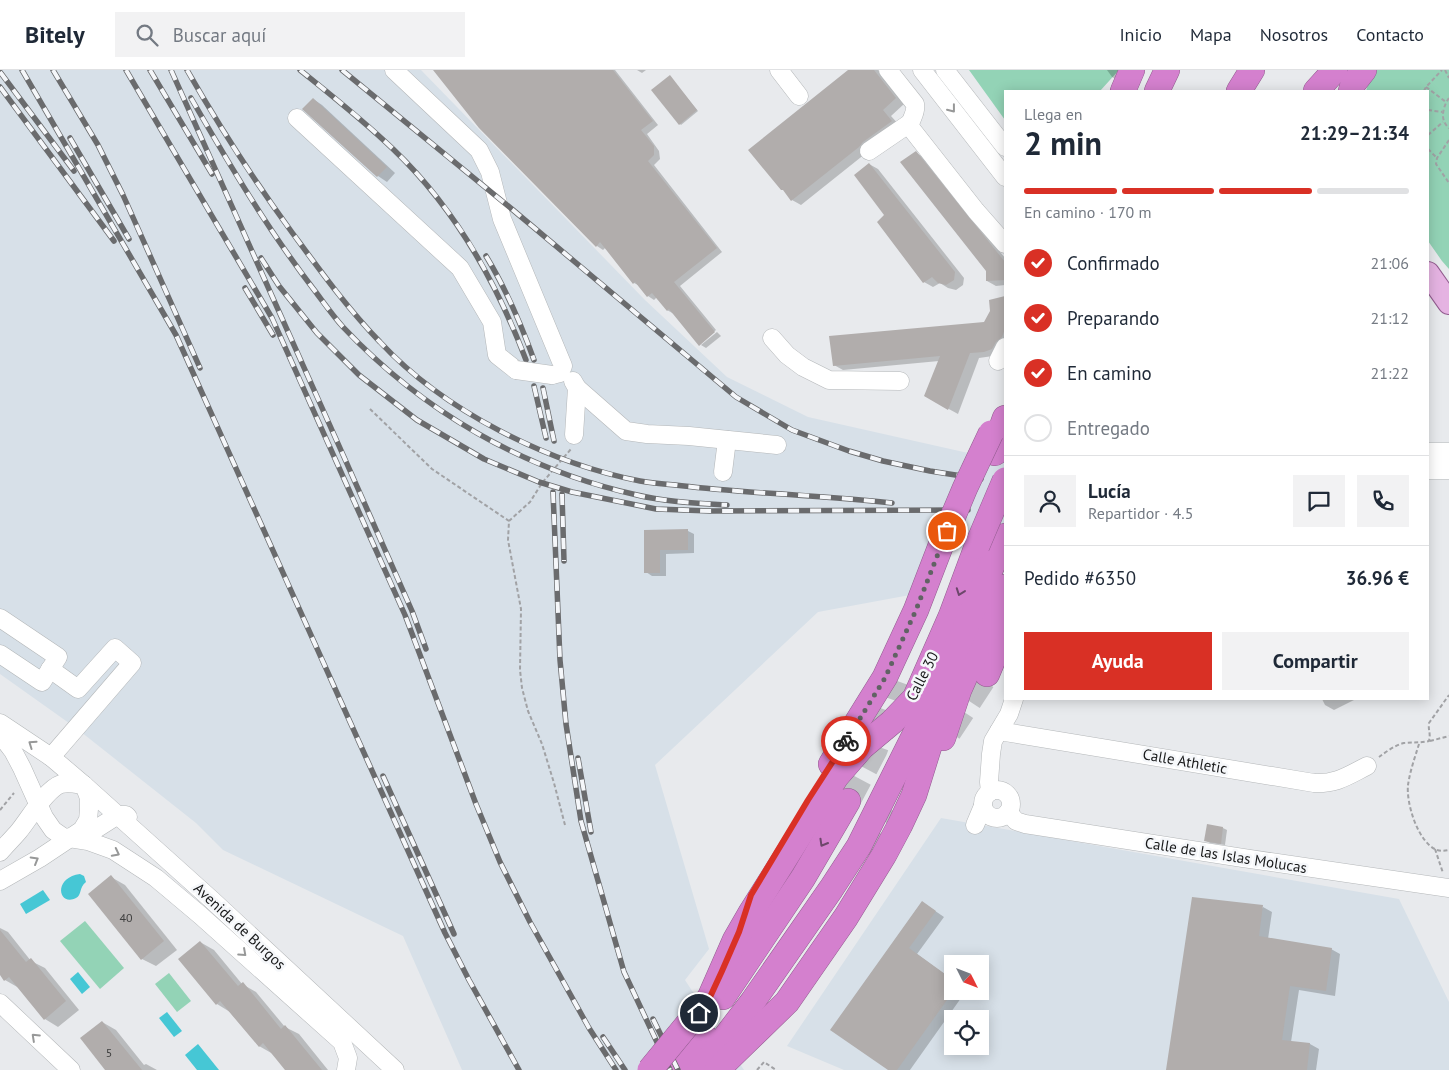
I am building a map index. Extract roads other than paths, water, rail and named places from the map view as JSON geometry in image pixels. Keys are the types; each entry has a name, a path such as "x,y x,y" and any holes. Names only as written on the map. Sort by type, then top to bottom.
{"highway":[{"path":"1123,90 1132,70"},
{"path":"1137,90 1143,70"},
{"path":"1157,90 1167,70"},
{"path":"1240,90 1252,70"},
{"path":"1317,90 1335,70"},
{"path":"1351,90 1353,84 1364,70"},
{"path":"981,547 965,488 1000,435 1004,407"},
{"path":"679,1070 787,1002 846,917 884,855 914,795 938,717 981,547 1001,490"},
{"path":"664,1070 710,1050 850,835 900,735 907,690 940,593 981,547"},
{"path":"739,932 751,895 885,678 916,610 981,547"},
{"name":"Calle 30","path":"710,1050 796,1009 819,979 888,874 928,792 934,776 945,729 959,690 1004,589"},
{"path":"987,674 1004,633"},
{"name":"Calle 30","path":"710,1050 710,997 739,932 836,776 862,747 892,722 907,690"},
{"path":"710,1050 803,878 848,800"},
{"path":"670,1070 710,1050 753,1021 773,1000 832,916 868,855"},
{"name":"Calle 30","path":"650,1070 687,1025 710,1050"},
{"path":"657,1070 689,1030 710,1050"}],"main road":[{"path":"1429,256 1449,278"},
{"path":"1429,274 1449,303"}],"street":[{"path":"394,70 479,150 490,172 502,219 557,371 626,431 777,445"},
{"path":"779,70 799,96"},
{"path":"869,151 910,123 916,109 915,104 888,70"},
{"path":"922,70 1004,177"},
{"path":"945,70 1004,147"},
{"path":"297,118 460,268 492,322 496,355 516,370 557,371"},
{"path":"910,123 910,127 976,211 1004,243"},
{"path":"772,338 788,355 804,367 829,380 900,381"},
{"path":"574,435 577,388"},
{"path":"724,472 727,440"},
{"path":"1429,452 1449,452"},
{"path":"1429,470 1449,470"},
{"path":"0,618 58,657 42,682 0,654"},
{"path":"50,669 78,688 115,648 132,663 51,757"},
{"path":"975,825 987,798 993,741 1009,714 1014,700"},
{"name":"Avenida de Burgos","path":"0,722 51,757 84,785 212,900 395,1070"},
{"name":"Calle Athletic","path":"999,731 1314,783 1338,780 1367,766"},
{"name":"Avenida de Burgos","path":"0,734 13,751 44,817 53,830 63,837 88,841 113,850 156,878 342,1042 348,1058 346,1070"},
{"path":"0,852 20,830 38,805 59,785 71,783 84,785 89,798 88,820 82,830 0,881"},
{"name":"Calle de las Islas Molucas","path":"987,798 987,814 1000,818 1008,812 1012,819 1025,824 1252,859 1447,884"},
{"path":"70,839 96,829 118,815 126,815 333,1001 405,1070"},
{"path":"0,1003 71,1070"}],"water":[{"path":"80,874 84,876 86,882 82,886 79,895 70,900 66,899 62,895 62,886 71,877"},
{"path":"43,890 50,900 26,914 20,904"},
{"path":"78,972 90,987 82,994 70,979"},
{"path":"167,1012 182,1031 174,1037 159,1018"},
{"path":"198,1044 219,1070 197,1070 185,1055"}],"tunnel":[{"path":"949,732 987,674"},
{"path":"848,801 875,750 900,682"},
{"path":"868,855 896,813"}],"railway":[{"path":"22,70 176,335 445,933 519,1070"},
{"path":"53,70 98,145 123,195 200,368"},
{"path":"126,70 272,318 405,615 476,804 500,862 530,922 589,1028 616,1070"},
{"path":"150,70 212,174"},
{"path":"171,70 412,611 426,649"},
{"path":"187,70 263,192 345,302 380,342 406,367 466,412 499,431 534,447 605,473 640,481 722,490 892,503"},
{"path":"300,70 393,149 436,196 472,247 487,274 526,360"},
{"path":"342,70 736,397 792,430 849,451 883,461 930,471 981,479"},
{"path":"0,72 74,171"},
{"path":"0,87 114,241"},
{"path":"191,98 265,221 298,268 343,327 406,385 477,433 515,453 554,470 595,484 637,495 682,502 727,505"},
{"path":"70,138 129,239"},
{"path":"486,256 513,307 534,360"},
{"path":"261,258 279,286 317,333 359,375 417,420 484,459 539,482 572,492 656,509 710,511 968,510"},
{"path":"245,288 273,335"},
{"path":"534,386 546,438"},
{"path":"543,388 554,441"},
{"path":"553,492 560,660 566,724 581,821 624,972 670,1070"},
{"path":"562,494 564,561"},
{"path":"578,758 591,832"},
{"path":"383,776 454,934"},
{"path":"653,1019 678,1070"},
{"path":"603,1037 625,1070"}]}
